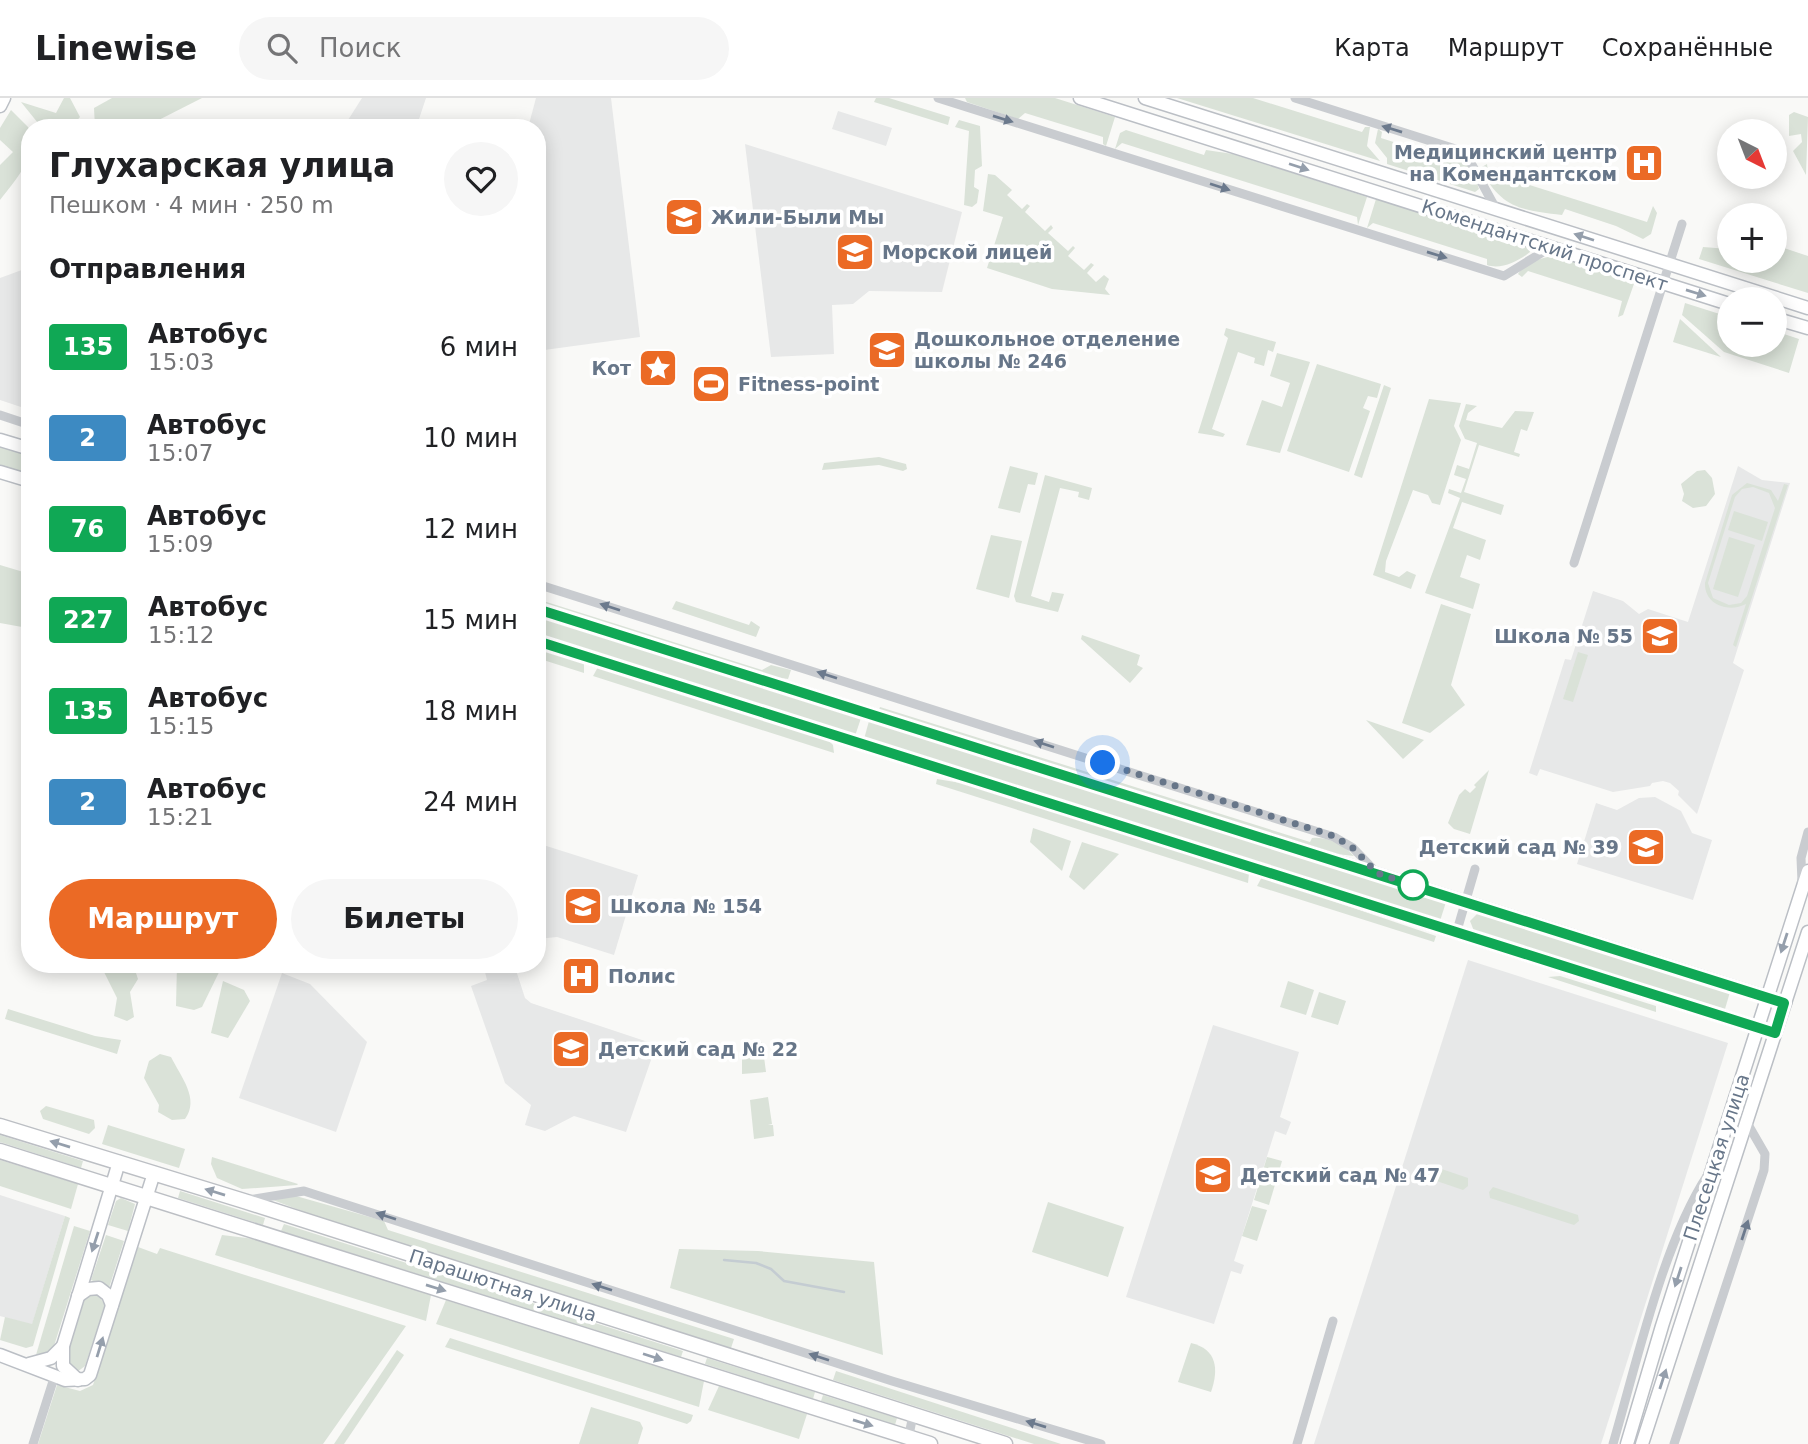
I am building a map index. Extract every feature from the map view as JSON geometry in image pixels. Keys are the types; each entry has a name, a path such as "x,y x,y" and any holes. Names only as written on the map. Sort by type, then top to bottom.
{"main road":[{"name":"Парашютная улица","path":"0,1126 244,1201 1005,1444"},
{"name":"Парашютная улица","path":"0,1151 908,1440 930,1444"},
{"path":"276,1238 271,1224 284,1215"},
{"path":"685,1367 696,1359 697,1354 691,1345"}],"street":[{"path":"0,106 4,98"},
{"path":"938,98 1504,276 1552,247"},
{"name":"Комендантский проспект","path":"1080,98 1717,299"},
{"name":"Комендантский проспект","path":"1145,98 1808,308"},
{"path":"1295,98 1465,152 1496,209"},
{"path":"1574,563 1682,224"},
{"path":"1787,322 1808,328"},
{"path":"0,415 21,422"},
{"path":"0,440 21,446"},
{"path":"0,472 21,478"},
{"path":"546,587 1334,836 1353,848 1377,873"},
{"path":"546,612 1784,1003"},
{"path":"546,644 1775,1033"},
{"path":"1802,890 1801,858 1808,832"},
{"path":"1456,934 1475,869"},
{"name":"Плесецкая улица","path":"1627,1444 1756,1027 1808,871"},
{"name":"Плесецкая улица","path":"1642,1444 1808,932"},
{"path":"1674,1444 1764,1170 1765,1154 1746,1121"},
{"path":"78,1381 63,1366 62,1346 119,1163"},
{"path":"1613,1444 1669,1260 1692,1199 1713,1165"},
{"path":"0,1355 29,1364 54,1378 78,1381 85,1379 93,1369 154,1173"},
{"path":"244,1201 304,1191 892,1381 1101,1444"},
{"path":"78,1296 88,1289 99,1289 108,1295 112,1305"},
{"path":"1297,1444 1333,1321"},
{"path":"29,1364 51,1358 62,1346"},
{"path":"33,1444 54,1378"},
{"path":"908,1440 913,1415"}],"shaded area":[{"path":"64,98 70,98 80,117 35,119 21,102 56,113"},
{"path":"112,98 202,98 161,119 95,119 94,108"},
{"path":"362,98 426,98 419,119 349,119"},
{"path":"536,98 611,98 640,337 546,350 546,119 530,119"},
{"path":"876,98 889,98 950,117 948,125 874,102"},
{"path":"965,98 1055,98 1115,117 1106,146 1103,144 1103,137 1025,113 1018,119 967,102"},
{"path":"1177,98 1253,98 1362,132 1365,127 1370,127 1367,146 1380,161"},
{"path":"11,110 21,120 21,172 0,200 0,165 13,152 0,140 0,128"},
{"path":"838,111 892,128 886,146 832,129"},
{"path":"1794,112 1808,117 1806,175 1793,151 1802,142 1801,134 1789,136 1789,115"},
{"path":"959,120 980,126 982,166 975,170 974,187 979,190 977,203 972,207 964,205 969,131 955,127"},
{"path":"1378,129 1382,132 1381,138 1447,159 1450,153 1456,155 1469,167 1479,189 1475,192 1387,164 1387,158 1375,143"},
{"path":"1126,130 1204,155 1206,150 1233,154 1367,197 1358,225 1357,217 1122,143 1115,149 1120,133"},
{"name":"Морской лицей","path":"745,144 962,212 942,292 869,291 853,304 832,305 834,354 771,357"},
{"path":"1487,164 1488,172 1647,222 1653,206 1657,213 1651,234 1643,239 1616,226 1565,209 1562,215 1513,205 1496,192 1488,181 1480,168"},
{"path":"988,174 995,175 1012,190 1007,195 1022,209 1027,204 1030,206 1025,212 1045,231 1051,225 1053,228 1048,233 1068,251 1073,246 1075,248 1068,256 1084,270 1091,263 1094,265 1087,273 1096,282 1104,275 1109,279 1105,289 1110,295 1052,289 987,268 1003,217 983,211"},
{"path":"1376,199 1528,247 1530,252 1510,264 1492,266 1487,265 1487,259 1373,223 1367,228"},
{"path":"1703,247 1717,248 1717,265 1699,259"},
{"path":"1787,249 1808,256 1808,293 1744,273 1787,273"},
{"path":"1554,256 1635,281 1623,315 1618,317 1622,301 1528,271 1522,277 1518,274 1534,262"},
{"path":"21,270 21,407 0,400 0,278"},
{"path":"1685,303 1717,313 1717,346 1682,315"},
{"path":"1680,319 1717,356 1673,342"},
{"path":"1226,328 1276,342 1273,352 1268,350 1264,366 1254,363 1255,358 1238,352 1212,429 1225,434 1223,437 1198,433 1228,338 1224,335"},
{"path":"1787,335 1799,339 1789,373 1739,357 1787,357"},
{"path":"1277,353 1310,362 1280,453 1246,445 1262,400 1282,407 1290,383 1270,376"},
{"path":"1317,364 1381,384 1377,398 1368,396 1363,408 1370,411 1349,472 1287,451"},
{"path":"1384,385 1391,388 1362,478 1354,475"},
{"path":"1429,399 1461,403 1454,426 1461,440 1440,505 1432,503 1428,495 1413,490 1386,561 1385,572 1399,577 1407,571 1416,575 1411,589 1373,575"},
{"path":"1466,404 1477,406 1468,413 1466,420 1502,428 1515,411 1534,412 1527,431 1521,429 1514,452 1520,454 1519,457 1479,445 1464,492 1504,505 1501,515 1462,502 1453,528 1486,540 1480,560 1467,555 1460,577 1480,584 1473,609 1425,593 1460,498 1448,493 1449,489 1461,493 1466,479 1454,475 1457,465 1469,469 1477,443 1465,439 1459,426"},
{"path":"0,445 21,452 21,472 0,466"},
{"path":"879,457 906,464 907,469 903,471 879,465 822,470 824,463"},
{"path":"1010,466 1038,473 1035,485 1028,484 1020,513 998,508"},
{"name":"Школа № 55","path":"1738,466 1762,480 1790,483 1733,663 1744,670 1697,814 1678,795 1679,791 1663,781 1613,792 1540,769 1537,776 1529,773 1565,659 1571,660 1593,591 1623,601 1639,614 1648,609 1688,622"},
{"path":"1705,470 1712,478 1715,494 1706,506 1693,508 1682,501 1684,494 1681,484 1697,471"},
{"path":"1045,475 1092,488 1089,500 1078,497 1079,492 1060,488 1031,596 1049,602 1052,592 1064,594 1058,612 1016,602 1014,596"},
{"path":"1747,483 1771,490 1778,501 1784,484 1788,485 1736,647 1733,645 1746,604 1732,608 1713,602 1706,591 1705,583 1732,495","holes":["1753,487 1769,493 1775,508 1747,596 1741,603 1729,605 1713,598 1708,583 1735,497 1742,489"]},
{"path":"1734,511 1768,522 1762,541 1728,530"},
{"path":"991,535 1022,541 1009,598 976,589"},
{"path":"1729,537 1755,545 1738,597 1713,589"},
{"path":"0,565 21,571 21,627 0,623"},
{"path":"676,601 749,625 751,621 760,627 756,637 672,609"},
{"path":"546,602 762,670 771,665 791,670 788,679 760,675 546,606"},
{"path":"1441,604 1471,614 1451,685 1465,705 1430,733 1402,723"},
{"path":"546,619 861,718 855,736 546,638"},
{"path":"1082,635 1140,655 1137,665 1143,668 1130,683 1081,639"},
{"path":"546,651 584,662 584,673 546,661"},
{"path":"1578,652 1588,655 1573,702 1563,699"},
{"path":"598,667 827,739 833,745 834,753 593,676"},
{"path":"880,707 1310,842 1312,838 1329,840 1354,856 1319,852 878,712"},
{"path":"1366,720 1424,740 1403,759"},
{"path":"869,721 1446,902 1440,921 864,739"},
{"path":"1489,770 1470,834 1454,829 1448,823 1459,795 1465,789 1470,793"},
{"path":"937,779 967,784 1249,873 1248,883 936,784"},
{"name":"Детский сад № 39","path":"1655,797 1681,811 1692,833 1712,840 1693,900 1577,864 1596,803 1617,810 1639,798"},
{"path":"1033,828 1071,841 1062,871 1030,842"},
{"path":"1082,842 1119,854 1084,890 1069,877"},
{"name":"Школа № 154","path":"546,846 638,875 614,955 557,937 546,938"},
{"path":"1262,877 1436,936 1434,942 1257,886"},
{"path":"1478,913 1730,992 1725,1009 1474,931 1470,921"},
{"path":"1468,960 1728,1043 1601,1444 1314,1444"},
{"path":"104,973 136,973 138,979 130,992 134,1017 127,1021 114,1016 117,998"},
{"path":"177,973 219,973 202,1007 194,1010 176,1006"},
{"path":"282,973 310,984 367,1042 336,1132 239,1098"},
{"name":"Детский сад № 22","path":"485,973 517,973 525,998 531,1003 648,1042 651,1060 626,1132 574,1116 545,1131 525,1125 531,1105 505,1083 471,986 487,980"},
{"path":"1560,976 1656,1006 1656,1012 1548,977"},
{"path":"223,981 244,990 250,1001 228,1038 211,1033"},
{"path":"1288,981 1314,990 1306,1015 1280,1007"},
{"path":"1319,992 1346,1001 1338,1025 1311,1017"},
{"path":"8,1009 95,1036 121,1040 117,1054 5,1019"},
{"name":"Детский сад № 47","path":"1213,1025 1299,1052 1280,1117 1291,1122 1286,1135 1275,1131 1234,1261 1244,1265 1241,1274 1231,1271 1214,1324 1126,1297"},
{"path":"762,1042 766,1072 742,1074 742,1044"},
{"path":"160,1054 171,1057 187,1088 191,1104 185,1119 172,1120 158,1112 159,1105 144,1078 149,1061"},
{"path":"768,1097 772,1124 768,1125 773,1125 774,1136 754,1139 750,1100"},
{"path":"46,1106 94,1120 95,1128 89,1134 43,1119 40,1111"},
{"path":"108,1125 185,1149 179,1168 102,1144"},
{"path":"0,1135 83,1161 81,1168 0,1142"},
{"path":"212,1157 298,1184 242,1189 217,1178 211,1164"},
{"path":"1267,1157 1282,1161 1269,1205 1254,1200"},
{"path":"0,1160 78,1184 71,1209 0,1186"},
{"path":"1427,1164 1468,1178 1468,1186 1463,1190 1422,1176 1420,1169"},
{"path":"1493,1187 1578,1215 1579,1221 1574,1225 1490,1198 1489,1192"},
{"path":"180,1191 265,1218 263,1225 178,1198"},
{"path":"0,1195 65,1216 32,1325 0,1316"},
{"path":"296,1196 384,1221 388,1230 734,1339 731,1348 328,1221 273,1200"},
{"path":"121,1198 135,1204 128,1231 108,1225 116,1201"},
{"path":"1048,1202 1124,1227 1108,1277 1032,1252"},
{"path":"1252,1206 1267,1210 1257,1241 1242,1236"},
{"path":"65,1216 70,1218 33,1346 26,1348 0,1340 5,1317 32,1324"},
{"path":"284,1224 683,1351 681,1357 281,1231"},
{"path":"74,1226 90,1231 54,1346 47,1353 36,1355"},
{"path":"106,1235 124,1241 109,1288 91,1280"},
{"path":"222,1235 255,1239 431,1295 426,1321 215,1255"},
{"path":"138,1247 157,1254 160,1248 406,1326 323,1444 38,1444 57,1385 80,1391 93,1385"},
{"path":"679,1249 758,1251 874,1262 883,1355 670,1288"},
{"path":"97,1293 105,1305 85,1366 77,1372 66,1360 85,1298"},
{"path":"446,1300 704,1381 699,1407 436,1324"},
{"path":"450,1338 693,1415 687,1424 445,1347"},
{"path":"1191,1343 1206,1350 1214,1361 1215,1375 1211,1392 1178,1382"},
{"path":"397,1350 404,1355 344,1444 334,1444"},
{"path":"707,1358 815,1392 813,1399 705,1364"},
{"path":"836,1371 1061,1444 1034,1444 833,1380"},
{"path":"719,1386 807,1414 799,1439 708,1410"},
{"path":"823,1395 897,1418 895,1425 821,1401"},
{"path":"591,1407 640,1422 643,1428 638,1444 579,1444"}],"waterway":[{"path":"724,1260 756,1263 771,1269 784,1281 844,1292"}],"bus line":[{"name":"135","path":"546,612 1784,1003 1775,1033 546,644"}],"place":[{"name":"Медицинский центр на Комендантском","path":"1644,163"},
{"name":"Жили-Были Мы","path":"684,217"},
{"name":"Морской лицей","path":"855,252"},
{"name":"Дошкольное отделение школы № 246","path":"887,350"},
{"name":"Кот","path":"658,368"},
{"name":"Fitness-point","path":"711,384"},
{"name":"Школа № 55","path":"1660,636"},
{"name":"Детский сад № 39","path":"1646,847"},
{"name":"Школа № 154","path":"583,906"},
{"name":"Полис","path":"581,976"},
{"name":"Детский сад № 22","path":"571,1049"},
{"name":"Детский сад № 47","path":"1213,1175"}],"route":[{"path":"1103,763 1334,836 1353,848 1377,873 1413,885"}]}
